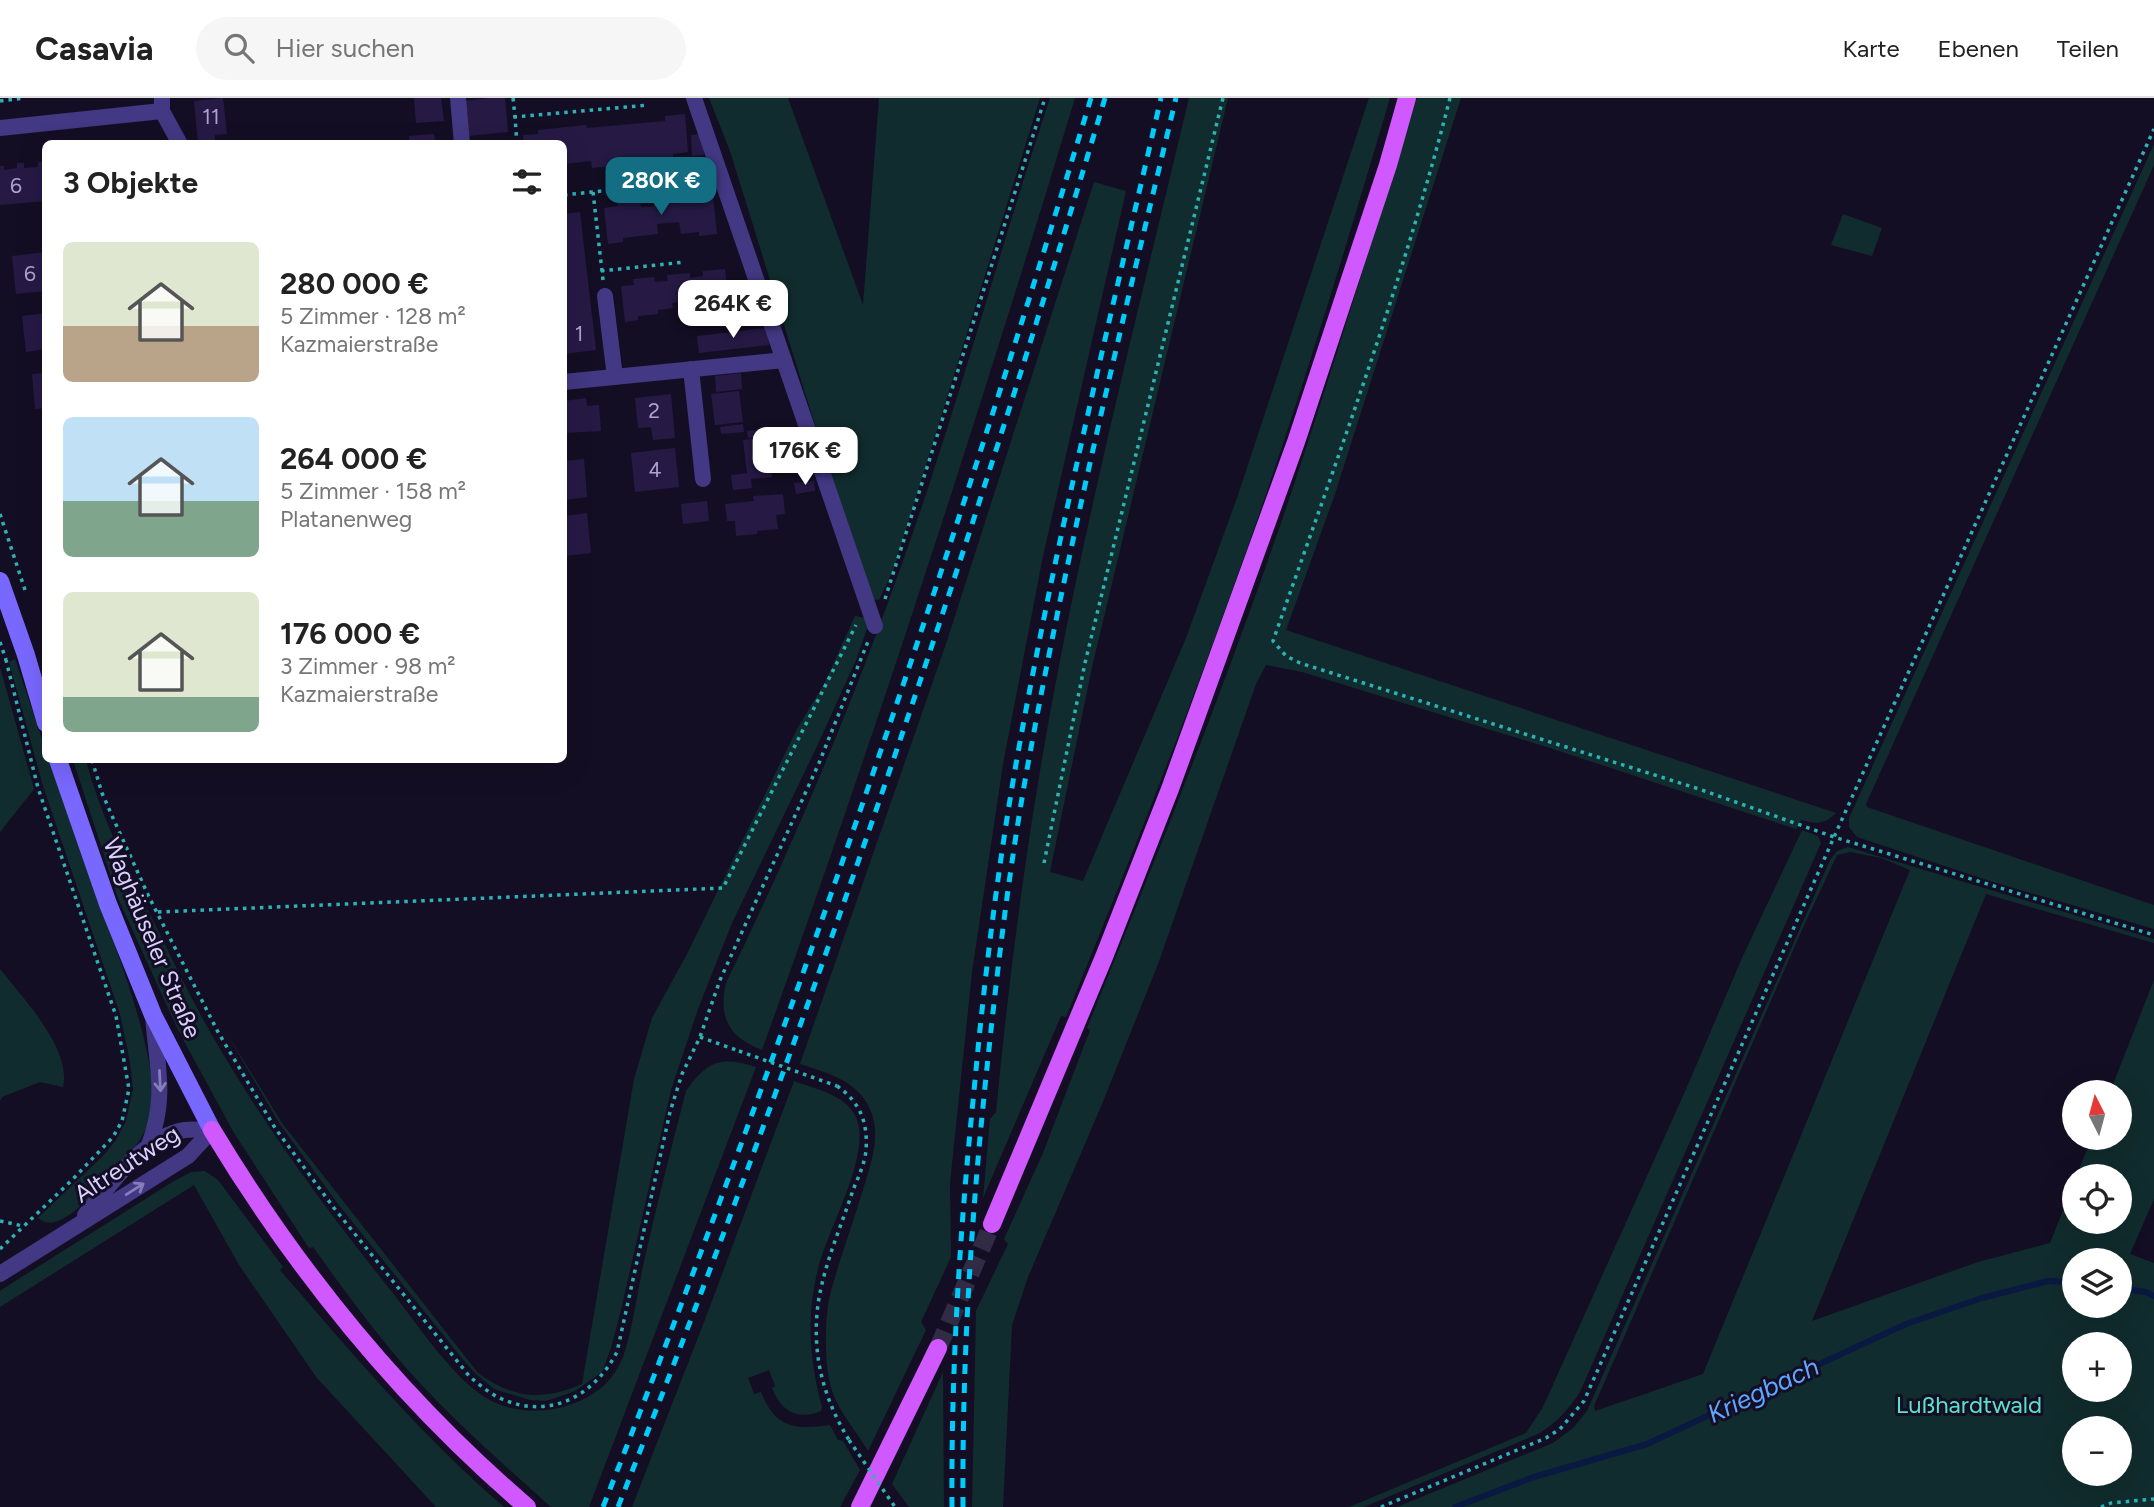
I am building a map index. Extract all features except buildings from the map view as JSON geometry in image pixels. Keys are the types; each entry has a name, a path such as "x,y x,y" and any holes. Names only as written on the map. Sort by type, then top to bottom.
{"main road":[{"path":"992,1224 1104,957 1170,789 1296,442 1388,164 1407,98"},
{"path":"212,1130 325,1296 376,1357 451,1438 527,1507"},
{"path":"860,1507 937,1348"}],"street":[{"path":"458,98 463,140"},
{"path":"694,98 872,619"},
{"path":"0,128 162,104 178,140"},
{"path":"606,296 615,377"},
{"path":"567,382 784,360"},
{"path":"691,369 703,479"},
{"path":"0,581 42,709"},
{"name":"Waghäuseler Straße","path":"59,763 104,892 153,1014 212,1130"},
{"name":"Altreutweg","path":"149,1145 157,1124 161,1096 153,1014"},
{"name":"Altreutweg","path":"77,1224 126,1166 149,1145 183,1130 212,1130"},
{"name":"Altreutweg","path":"0,1274 188,1156 212,1130"}],"path":[{"path":"0,101 25,98"},
{"path":"513,98 517,140"},
{"path":"93,763 102,793 156,912 218,1032 275,1128 334,1208 470,1377 491,1393 519,1404 554,1405 570,1400 598,1381 617,1353 670,1112 682,1074 700,1037 720,980 819,763 916,506 1045,98"},
{"path":"1044,863 1085,663 1223,98"},
{"path":"1450,98 1434,160 1361,390 1273,641 1286,656 1300,663 1699,789 1834,837 2154,934"},
{"path":"515,117 648,104"},
{"path":"1381,1507 1546,1438 1560,1429 1584,1401 1834,837 2154,129"},
{"path":"567,195 721,178"},
{"path":"593,192 606,296"},
{"path":"601,271 685,262"},
{"path":"156,912 723,888 855,626 872,619"},
{"path":"0,642 38,788 116,1016 129,1089 122,1121 113,1137 0,1249"},
{"path":"6,660 26,655"},
{"path":"700,1037 837,1086 859,1106 866,1127 866,1152 824,1278 817,1314 819,1365 824,1391 834,1415 895,1507"},
{"path":"0,1221 23,1226"},
{"path":"2101,1507 2111,1503 2154,1499"}],"green space":[{"path":"709,98 788,98 863,305 879,98 1040,98 894,568 879,600 869,599 730,151"},
{"path":"1050,98 1075,98 925,576 762,1050 741,1039 729,1025 724,1006 726,983 783,862 884,614 944,439"},
{"path":"1189,98 1228,98 1092,667 1050,872 1083,881 1186,638 1237,498 1369,98 1390,98 1287,432 1206,662 1066,1017 1061,1016 983,1198 990,1119 996,1112 1021,898 1055,686 1109,433"},
{"path":"1417,98 1461,98 1335,494 1286,630 1836,813 1828,820 1820,822 1801,820 1796,829 1550,748 1302,672 1266,665 1256,684 1158,964 1028,1277 1012,1325 1003,1507 972,1507 976,1311 1008,1244 1004,1239 1043,1153 1090,1030 1087,1028 1257,593 1321,402"},
{"path":"2154,144 2154,165 1866,804 1867,807 2154,905 2154,929 1990,881 1857,837 1849,827 1849,818"},
{"path":"1094,182 1126,191 1043,556 1003,764 972,972 950,1183 951,1257 921,1322 926,1330 868,1451 832,1392 827,1366 826,1336 832,1287 872,1157 875,1131 873,1119 869,1107 855,1089 833,1075 800,1064 947,641"},
{"path":"1843,214 1882,228 1872,256 1831,245"},
{"path":"855,616 865,618 868,626 856,660 732,923 698,1009 671,1090 621,1310 602,1372 575,1391 546,1401 530,1400 494,1389 465,1362 338,1204 279,1123 224,1029 282,1123 478,1373 504,1388 528,1395 554,1393 582,1384 634,1079 652,1018 687,954 797,729 825,682"},
{"path":"15,659 42,739 42,763 50,763 134,1001 153,1082 153,1110 134,1149 79,1207 68,1216 50,1223 38,1218 103,1156 116,1140 126,1121 133,1089 120,1014 43,786 9,662"},
{"path":"0,667 34,789 0,832"},
{"path":"74,763 87,763 106,821 197,1008 275,1136 458,1375 483,1396 511,1408 559,1408 588,1397 611,1377 620,1363 627,1343 653,1222 686,1091 700,1073 715,1064 733,1062 756,1067 589,1507 551,1507 484,1446 405,1366 313,1247 309,1248 234,1133 178,1030 118,898"},
{"path":"1802,830 1818,836 1821,843 1580,1392 1572,1404 1540,1433 1364,1507 1349,1507 1526,1433 1543,1407 1742,958"},
{"name":"Lußhardtwald","path":"1848,847 2154,939 2154,943 1986,894 1812,1321 1978,1262 2050,1243 2062,1213 2062,1234 2132,1234 2132,1164 2081,1164 2087,1150 2132,1150 2132,1080 2115,1080 2154,980 2154,1199 2132,1249 2062,1248 2062,1318 2132,1318 2132,1255 2154,1263 2154,1507 1397,1507 1553,1443 1573,1428 1587,1411 1830,860 1837,851","holes":["1851,852 1881,858 1910,870 1703,1374 1595,1411 1594,1406 1801,932 1837,855"]},
{"path":"0,969 53,1040 64,1072 63,1087 40,1082 2,1097 0,1101"},
{"path":"794,1081 832,1095 848,1106 858,1123 860,1138 853,1174 819,1265 812,1301 812,1354 821,1411 804,1415 785,1408 772,1388 775,1386 769,1370 748,1378 754,1394 761,1392 780,1420 806,1427 830,1425 860,1470 840,1507 632,1507 706,1317"},
{"path":"205,1171 218,1180 283,1267 280,1270 360,1362 444,1452 504,1507 436,1507 317,1378 239,1265 194,1185 0,1307 0,1291 174,1181 191,1172"},
{"path":"943,1372 944,1507 909,1507 892,1484"}],"waterway":[{"name":"Kriegbach","path":"1455,1507 1534,1477 1647,1444 1906,1324 1982,1298 2048,1281 2062,1282"},
{"name":"Kriegbach","path":"2132,1290 2154,1296"}],"tunnel":[{"path":"938,1348 992,1224"}],"railway":[{"path":"603,1507 736,1158 861,807 980,454 1091,98"},
{"path":"618,1507 751,1159 877,808 995,454 1105,98"},
{"path":"952,1507 957,1299 965,1195 982,1009 1003,846 1048,597 1161,98"},
{"path":"963,1507 968,1292 976,1184 995,998 1015,842 1044,680 1079,513 1176,98"}]}
